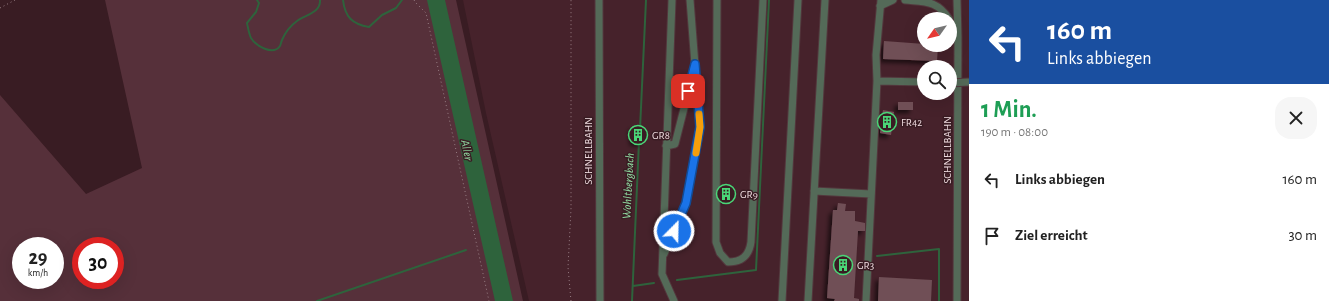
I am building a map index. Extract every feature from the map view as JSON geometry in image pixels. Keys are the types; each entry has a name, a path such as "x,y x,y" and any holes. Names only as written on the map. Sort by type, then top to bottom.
{"street":[{"name":"SCHNELLBAHN","path":"599,0 600,301"},
{"path":"672,0 662,274 674,301"},
{"path":"662,258 686,203 700,127 690,0"},
{"path":"717,0 716,242 720,253 728,262 737,262 746,256 750,250 763,0"},
{"path":"782,301 798,0"},
{"path":"808,301 825,0"},
{"path":"866,301 877,81 876,55 880,1 894,0"},
{"path":"905,0 931,3 940,7 943,12"},
{"path":"931,3 939,0"},
{"name":"SCHNELLBAHN","path":"957,0 958,301"},
{"path":"666,146 675,144 695,64"},
{"path":"877,81 917,82"},
{"path":"957,83 969,82"},
{"path":"814,191 871,194"}],"path":[{"path":"0,8 16,0"},
{"path":"414,0 426,13 489,301"},
{"path":"571,301 568,267 571,209 572,0"}],"shaded area":[{"path":"105,0 456,0 523,301 0,301 0,95 86,194 142,168"},
{"path":"463,0 969,0 969,301 529,301 486,113"}],"water":[{"name":"Aller","path":"427,0 445,0 513,301 495,301"}],"building":[{"path":"884,41 917,43 917,52 938,52 937,60 883,59"},
{"path":"898,102 913,102 913,110 898,110"},
{"name":"FR42","path":"883,110 894,112 891,135 880,133"},
{"name":"GR8","path":"632,126 644,127 644,143 633,142"},
{"name":"GR9","path":"722,187 730,188 729,200 722,199"},
{"name":"GR3","path":"838,203 846,204 845,211 855,211 855,221 865,223 865,231 858,231 854,298 859,299 859,301 834,301 835,299 827,298 833,210 837,210"},
{"path":"879,277 932,280 931,301 878,301"}],"waterway":[{"path":"257,0 259,3 256,12 247,23 253,41 261,47 269,50 277,49 292,25 315,11 320,4 320,0"},
{"path":"343,0 350,19 358,24 369,27 382,15 396,8 402,0"},
{"name":"Wohltbergbach","path":"640,129 646,0"},
{"path":"677,280 756,270 769,0"},
{"name":"Wohltbergbach","path":"632,301 639,141"},
{"path":"877,256 939,249 939,301"},
{"path":"317,301 466,250"},
{"path":"633,286 654,283"}],"slow traffic":[{"path":"696,153 700,127 699,114"}],"place":[{"name":"FR42","path":"887,122"},
{"name":"GR8","path":"638,135"},
{"name":"GR9","path":"726,194"},
{"name":"GR3","path":"843,265"}],"route":[{"path":"674,231 686,203 700,127 695,64 688,91"}]}
